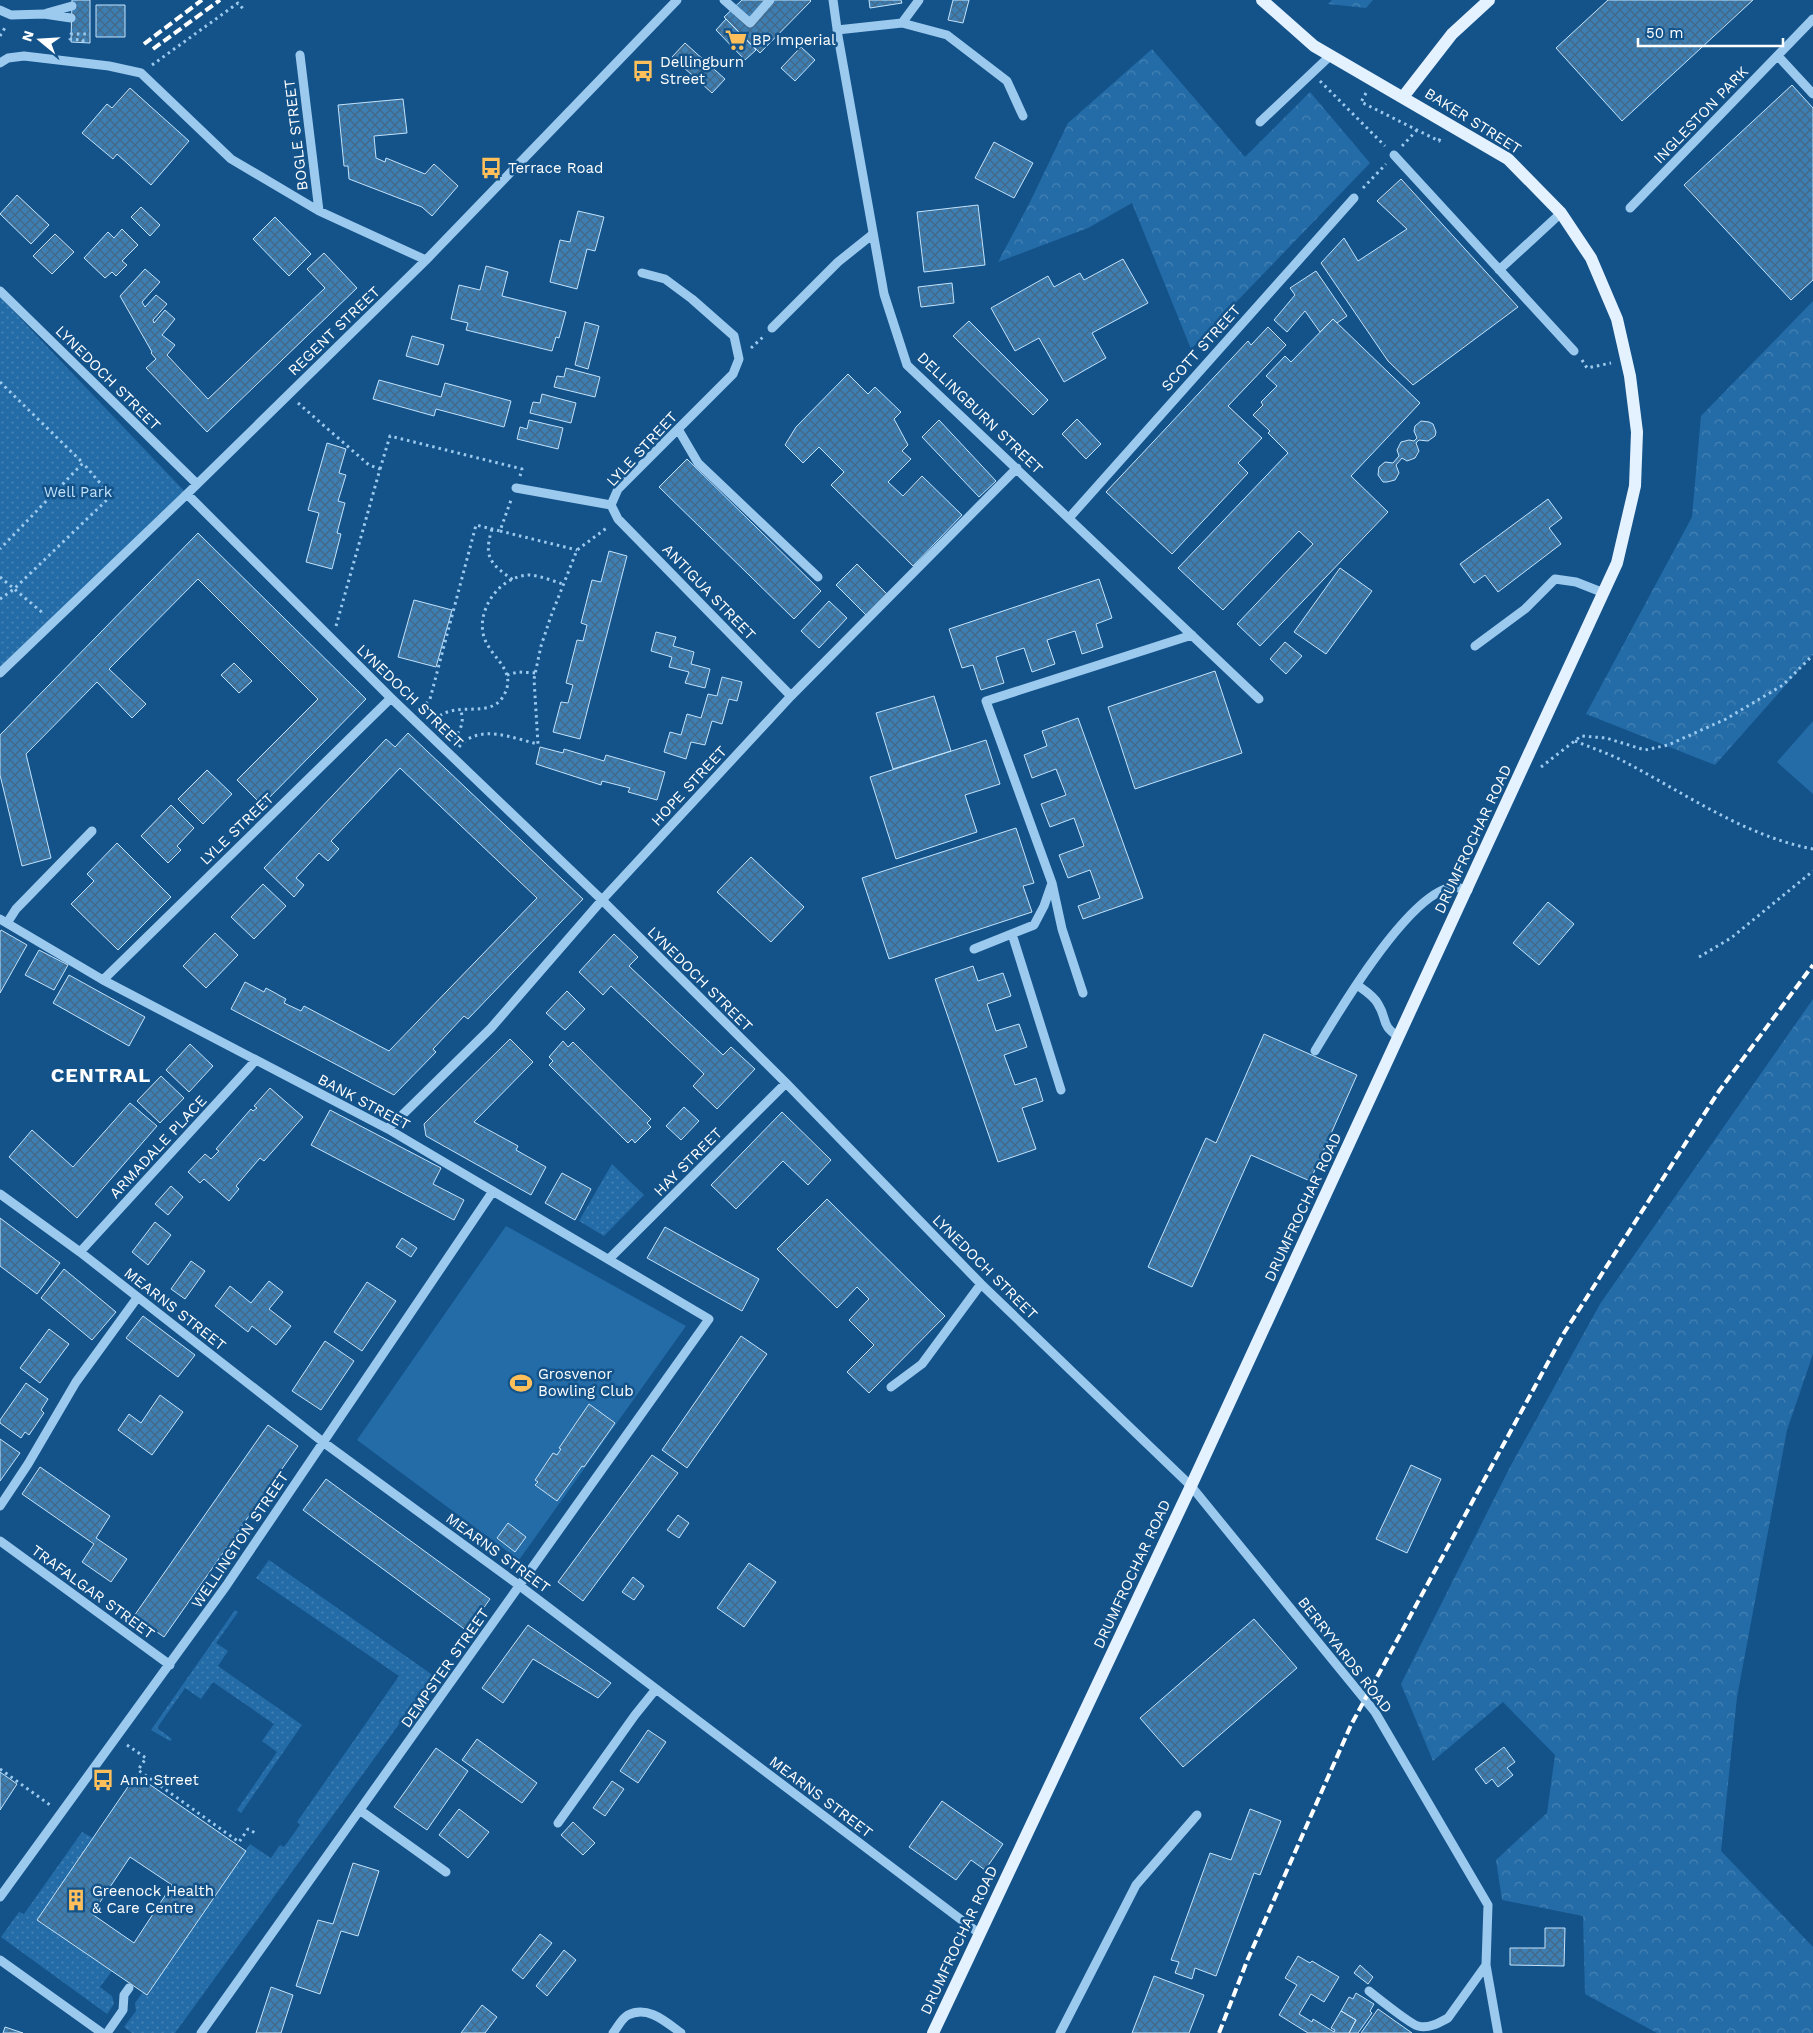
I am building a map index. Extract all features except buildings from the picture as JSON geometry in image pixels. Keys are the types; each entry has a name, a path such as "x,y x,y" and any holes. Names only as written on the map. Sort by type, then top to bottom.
{"main road":[{"name":"BAKER STREET","path":"1262,0 1314,46 1508,159 1560,213 1591,258 1616,319 1630,376"},
{"path":"1403,97 1452,34 1489,0"},
{"name":"DRUMFROCHAR ROAD","path":"933,2033 1191,1486 1617,564 1635,486 1637,432 1630,376"}],"street":[{"name":"REGENT STREET","path":"0,673 187,494 426,260 677,0"},
{"path":"724,0 750,23 770,0"},
{"name":"DELLINGBURN STREET","path":"833,0 884,294 907,365 1259,699"},
{"path":"902,23 919,0"},
{"path":"44,14 72,6"},
{"path":"0,10 11,14 44,14 72,18"},
{"name":"INGLESTON PARK","path":"1630,208 1813,20"},
{"path":"837,30 902,23 947,35 1007,81 1023,116"},
{"name":"BOGLE STREET","path":"300,55 319,211"},
{"path":"1260,122 1330,55"},
{"path":"0,62 8,58 24,56 108,66 141,73 232,159 319,211 426,260"},
{"path":"1778,56 1813,94"},
{"path":"1394,155 1574,351"},
{"name":"SCOTT STREET","path":"1069,518 1354,198"},
{"path":"1499,270 1560,213"},
{"path":"772,328 838,262 873,234"},
{"path":"642,273 665,279 692,298 734,336 739,359"},
{"name":"LYNEDOCH STREET","path":"0,291 197,484"},
{"name":"LYLE STREET","path":"516,488 611,505 618,489 733,374 739,359"},
{"path":"678,429 698,463 818,577"},
{"name":"HOPE STREET","path":"388,1129 491,1028 602,900 791,696 1017,468"},
{"name":"LYNEDOCH STREET","path":"187,494 390,698 426,730 602,900 786,1083 981,1284 1191,1486"},
{"name":"ANTIGUA STREET","path":"611,505 618,519 791,696"},
{"path":"1475,646 1525,609 1555,579 1576,582 1604,593"},
{"path":"1083,993 1062,929 1052,883 986,701 1192,635"},
{"name":"LYLE STREET","path":"103,980 390,698"},
{"path":"3,921 92,831"},
{"path":"974,949 1034,925 1044,906 1052,883"},
{"path":"1315,1051 1338,1012 1408,916 1442,891 1453,887 1468,890"},
{"name":"BANK STREET","path":"3,921 103,980 388,1129 710,1319"},
{"path":"1012,934 1061,1090"},
{"path":"1357,985 1377,1001 1382,1010 1386,1026 1399,1038"},
{"name":"ARMADALE PLACE","path":"80,1252 256,1060"},
{"name":"HAY STREET","path":"609,1260 786,1083"},
{"name":"WELLINGTON STREET","path":"0,1897 226,1586 493,1191"},
{"name":"MEARNS STREET","path":"0,1194 80,1252 324,1442 520,1586 980,1934"},
{"path":"891,1387 922,1364 981,1284"},
{"path":"0,1506 28,1464 76,1382 137,1298"},
{"name":"DEMPSTER STREET","path":"201,2033 710,1319"},
{"name":"BERRYYARDS ROAD","path":"1191,1486 1375,1712 1488,1905 1486,1965 1498,2033"},
{"name":"TRAFALGAR STREET","path":"0,1541 170,1665"},
{"path":"558,1823 635,1715 656,1689"},
{"path":"361,1811 446,1872"},
{"path":"1060,2033 1136,1885 1197,1816"},
{"path":"0,1960 102,2033"},
{"path":"1369,1991 1417,2026 1439,2024 1448,2018 1486,1965"},
{"path":"107,2033 123,2010 124,1995 129,1988"},
{"path":"613,2033 627,2016 641,2012 658,2016 681,2033"}],"path":[{"path":"156,61 238,3 245,11"},
{"path":"83,42 83,40 70,39 71,34 90,34"},
{"path":"141,73 183,40"},
{"path":"1312,73 1394,155"},
{"path":"1373,80 1361,102 1439,141 1447,122"},
{"path":"739,359 772,328"},
{"path":"1574,351 1587,368 1626,360"},
{"path":"0,382 83,464 111,496 14,589 0,599"},
{"path":"289,394 369,465 380,469"},
{"path":"332,639 390,436 522,469 500,531"},
{"path":"0,549 83,464"},
{"path":"449,752 468,737 490,733 538,744 534,679 544,638 563,584 577,550 618,519"},
{"path":"414,720 430,699 476,525 577,550"},
{"path":"492,529 489,546 492,563 497,570 514,580"},
{"path":"426,730 440,714 448,710 487,708 496,705 506,692 507,675 504,667 491,653 485,641 482,624 490,598 497,589 529,575 563,584"},
{"path":"0,577 53,622"},
{"path":"1537,770 1581,736 1606,738 1645,750 1668,745 1726,719 1784,685 1813,656"},
{"path":"507,675 518,672 536,673"},
{"path":"449,752 460,730 463,716 460,709"},
{"path":"1575,741 1624,761 1735,822 1793,845 1813,849"},
{"path":"1699,957 1731,938 1813,870"},
{"path":"116,1738 146,1758 138,1770 240,1842 248,1829 257,1834"},
{"path":"0,1769 60,1812"}],"green space":[{"path":"1332,0 1373,0 1366,8 1328,4"},
{"path":"1152,49 1245,157 1310,92 1370,163 1191,349 1132,203 1088,228 998,262 1030,202 1068,123"},
{"name":"Well Park","path":"0,297 187,494 0,673"},
{"path":"1813,301 1813,654 1715,765 1586,714 1692,517 1701,416"},
{"path":"1813,721 1813,794 1777,762"},
{"path":"1813,999 1813,1354 1787,1430 1737,1697 1721,1851 1813,1947 1813,2033 1657,2033 1585,1994 1583,1916 1502,1900 1496,1860 1547,1813 1555,1755 1503,1702 1433,1761 1401,1684 1510,1467 1600,1304"},
{"path":"612,1164 644,1195 604,1236 579,1221"},
{"name":"Grosvenor Bowling Club","path":"506,1226 686,1326 519,1560 357,1440"},
{"path":"269,1560 434,1676 175,2033 132,2033 124,2027 136,2011 135,2003 143,1992 147,1995 250,1844 271,1858 280,1845 284,1847 300,1825 297,1822 399,1676 256,1578"},
{"path":"235,1610 238,1612 216,1643 228,1651 218,1666 302,1725 241,1813 237,1810 277,1752 262,1741 274,1724 213,1682 201,1699 185,1688 157,1728 172,1739 170,1741 151,1730"},
{"path":"82,1832 93,1838 38,1920 112,1971 100,1987 112,1996 114,2004 107,2014 1,1937 19,1912 24,1914"}],"railway":[{"path":"144,44 202,0"},
{"path":"153,49 220,0"},
{"path":"1219,2033 1247,1961 1351,1725 1564,1333 1719,1091 1813,965"}],"place":[{"name":"BP Imperial","path":"736,40"},
{"name":"Dellingburn Street","path":"643,71"},
{"name":"Terrace Road","path":"491,168"},
{"name":"Grosvenor Bowling Club","path":"521,1383"},
{"name":"Ann Street","path":"103,1780"},
{"name":"Greenock Health & Care Centre","path":"76,1900"}],"district":[{"name":"CENTRAL","path":"101,1075"}]}
